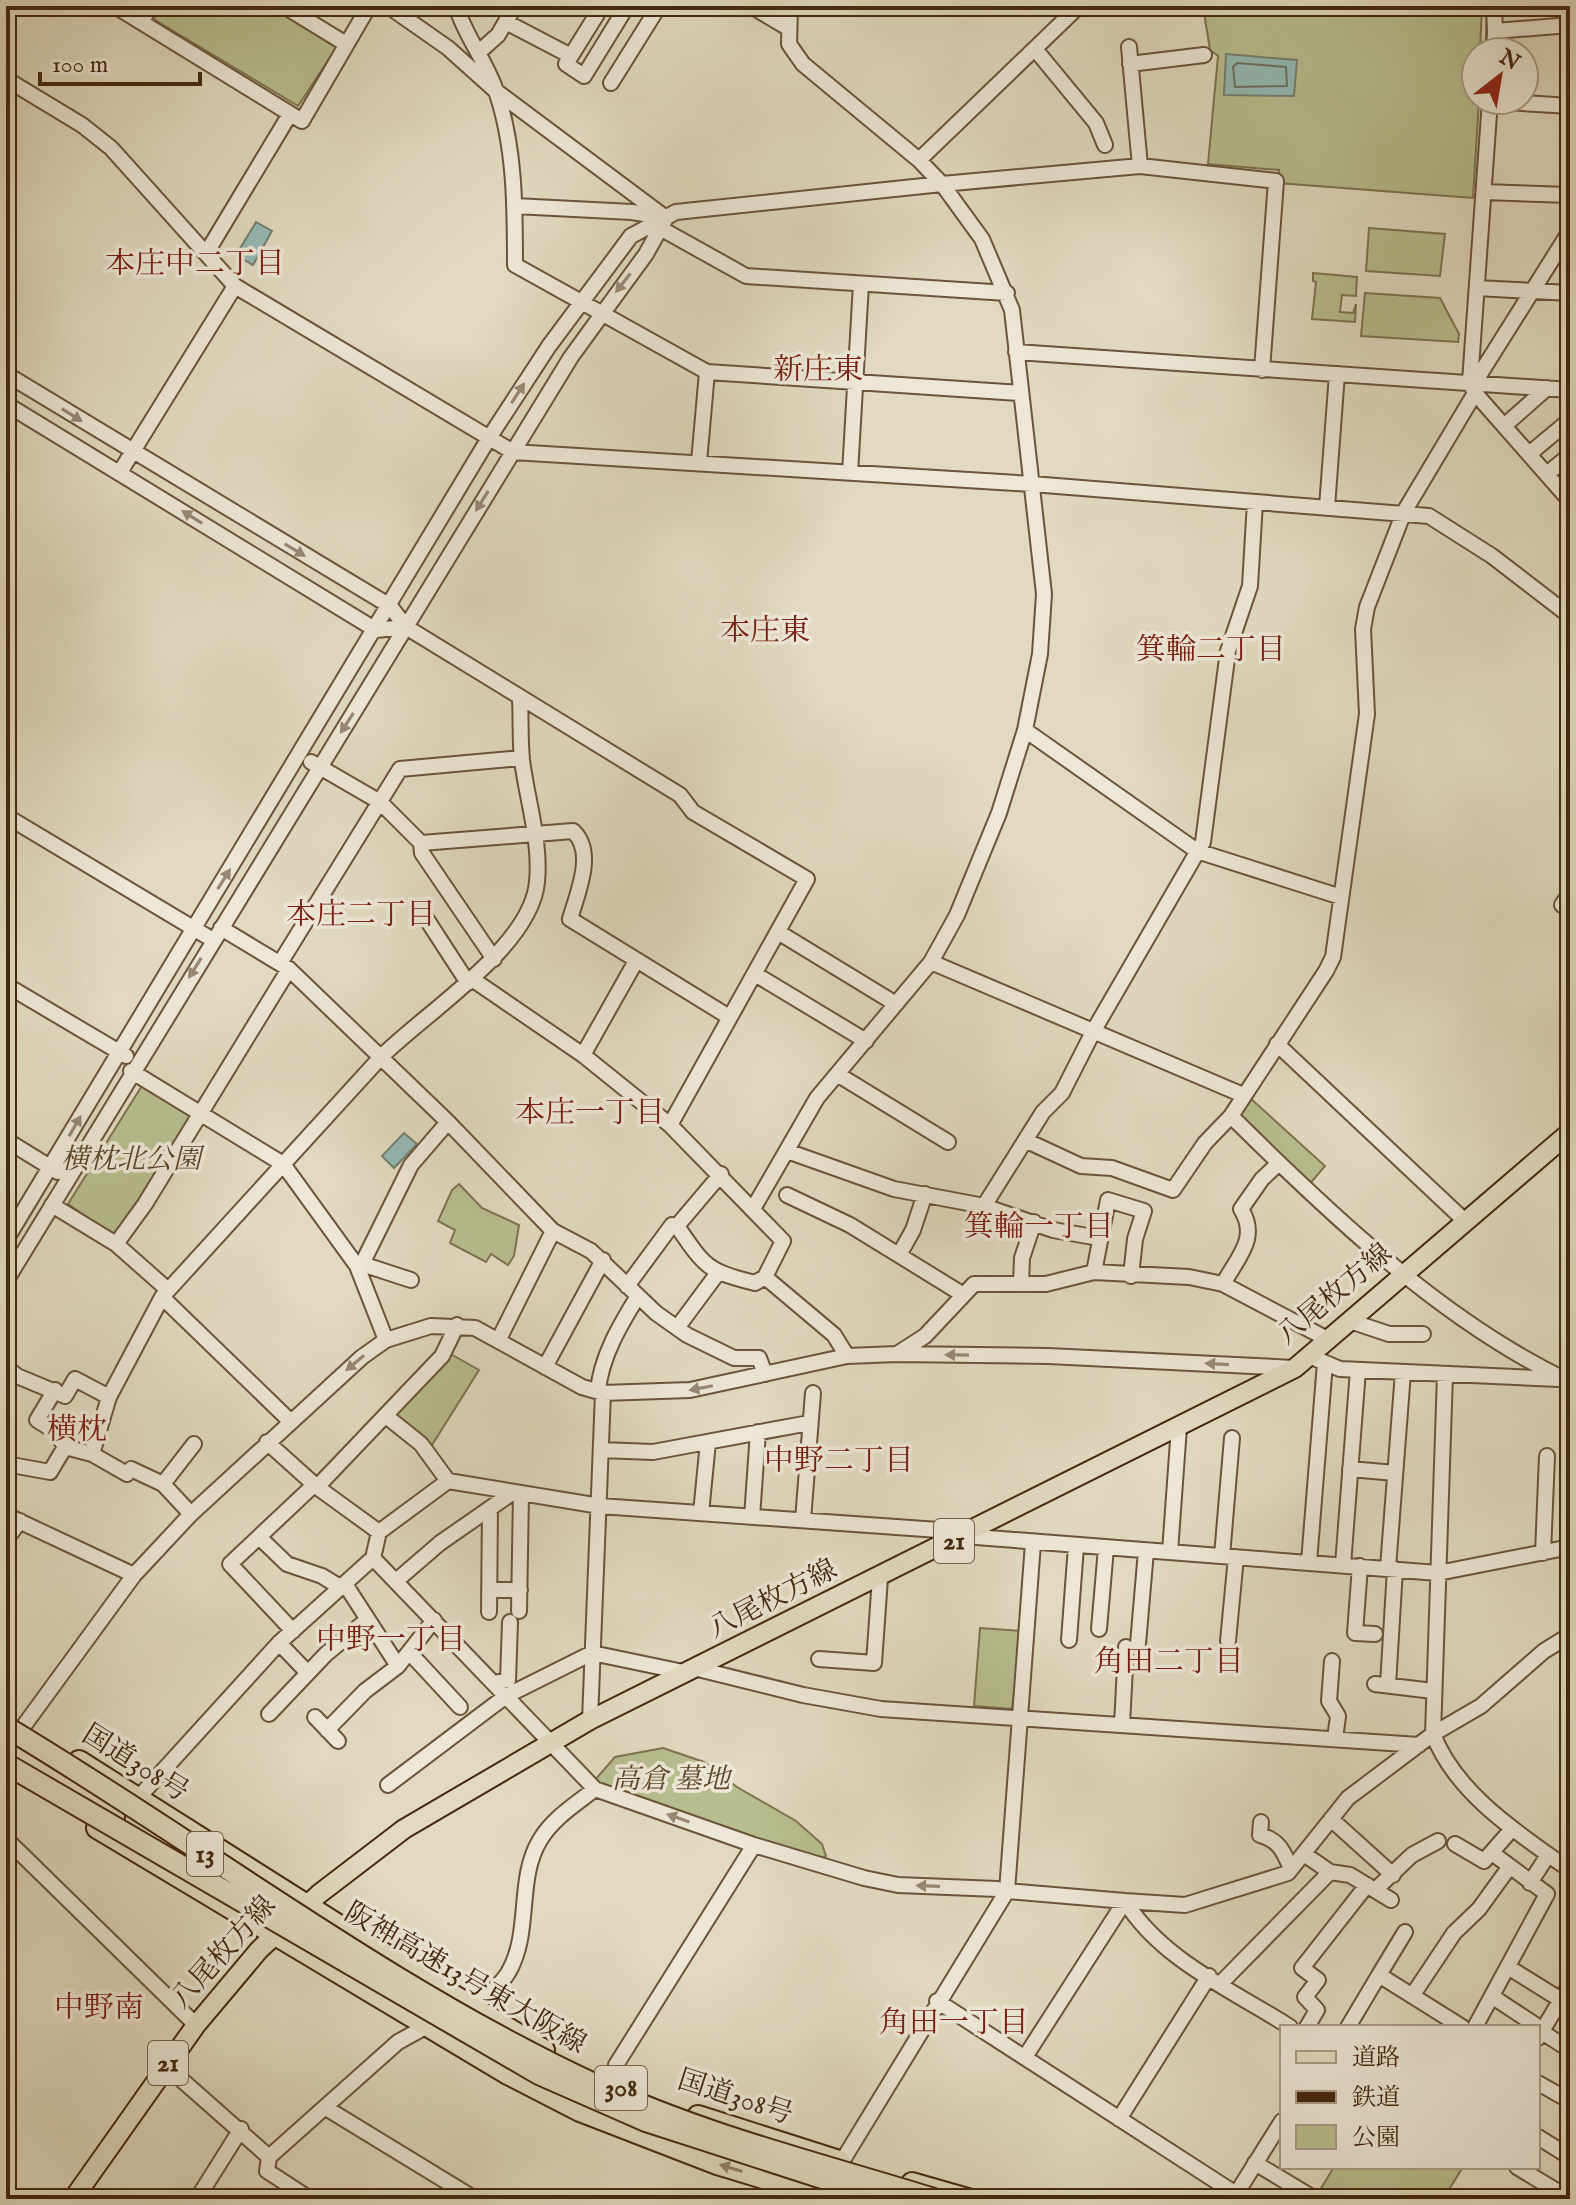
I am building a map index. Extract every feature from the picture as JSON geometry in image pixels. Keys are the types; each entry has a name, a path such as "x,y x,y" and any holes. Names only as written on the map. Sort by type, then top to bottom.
{"highway":[{"name":"国道308号","path":"10,1729 139,1797 232,1860 561,2060 626,2090 968,2199"},
{"path":"10,1729 227,1906"},
{"name":"阪神高速13号東大阪線","path":"10,1729 96,1781 365,1956 546,2061 676,2117 934,2199"},
{"path":"6,1750 108,1807 232,1860"},
{"name":"阪神高速13号東大阪線","path":"6,1764 539,2074 646,2121 887,2199"},
{"name":"308","path":"6,1773 427,2026 580,2111 717,2164 824,2198"}],"main road":[{"name":"八尾枚方線","path":"73,2199 196,2025 275,1935 306,1905 404,1829 590,1720 1310,1362 1350,1321 1570,1132"}],"street":[{"path":"115,6 302,121 369,6"},
{"path":"141,22 151,6"},
{"path":"284,6 346,44"},
{"path":"388,6 448,48 496,91 663,223 746,276 1007,293"},
{"path":"456,6 496,91 509,148 515,206 515,265 707,372 1020,393"},
{"path":"479,52 498,35 515,6"},
{"path":"602,6 566,64 584,76 627,6"},
{"path":"611,83 659,6"},
{"path":"751,6 788,28"},
{"path":"754,1207 817,1098 931,962 957,915 1025,730 1040,654 1044,594 1007,293 982,239 942,184 919,160 803,64 789,44 790,6"},
{"path":"919,160 1035,49 1062,11 1079,6"},
{"path":"1494,6 1495,36"},
{"path":"506,22 571,56"},
{"path":"1495,31 1570,25"},
{"path":"1129,47 1140,166"},
{"path":"1035,49 1096,123 1105,145"},
{"path":"1130,64 1204,55"},
{"path":"6,79 82,125 111,148 235,286 513,452 1032,484 1404,512 1429,516 1492,556 1570,616"},
{"path":"1540,104 1570,106"},
{"path":"207,252 290,114"},
{"path":"1489,116 1469,384 1570,501"},
{"path":"6,1240 301,756 489,438 581,301 631,236 663,223 676,212 1140,166 1276,181 1262,370"},
{"path":"1484,192 1570,195"},
{"path":"515,206 632,212 663,223"},
{"path":"6,1281 134,1067 513,452 600,312 646,254 663,223"},
{"path":"1027,1141 1081,1166 1112,1168 1173,1190 1205,1143 1231,1116 1333,957 1367,714 1363,629 1367,607 1404,512 1469,384 1570,231"},
{"path":"850,473 861,284"},
{"path":"120,472 235,286"},
{"path":"1477,288 1570,293"},
{"path":"1016,352 1570,390"},
{"path":"699,462 707,372"},
{"path":"6,374 390,606 406,627 680,795 693,812 807,879 670,1125"},
{"path":"1327,507 1337,374"},
{"path":"1504,426 1547,388"},
{"path":"6,404 376,630 406,627"},
{"path":"1529,454 1570,420"},
{"path":"1547,474 1570,455"},
{"path":"984,1206 1043,1112 1062,1093 1094,1030 1203,842 1228,651 1250,586 1255,502"},
{"path":"92,1454 109,1397 165,1294 381,1057 415,1023 494,959 531,907 537,883 535,836 522,758 520,699"},
{"path":"1025,730 1197,851 1341,897"},
{"path":"301,756 380,802 421,843 422,853 494,959"},
{"path":"116,1244 201,1114 400,769 522,758"},
{"path":"6,816 194,929 217,934 285,966 448,1122 553,1231 603,1260 633,1291 677,1328 734,1358 759,1358 765,1374"},
{"path":"421,843 573,831 580,837 584,866 570,919 729,1017"},
{"path":"420,909 470,981 583,1055 670,1125 754,1207 783,1241 765,1277 755,1283 717,1274 701,1262 677,1226"},
{"path":"778,932 896,1004"},
{"path":"583,1055 636,961"},
{"path":"931,962 1243,1095"},
{"path":"755,974 866,1041"},
{"path":"6,985 118,1052 134,1067 201,1114 283,1164 359,1265 386,1340"},
{"path":"1277,1044 1465,1221"},
{"path":"837,1074 948,1142"},
{"path":"1231,1116 1279,1163 1406,1273 1496,1341 1567,1379"},
{"path":"359,1265 411,1165 448,1122"},
{"path":"6,1140 68,1178"},
{"path":"787,1151 894,1189 984,1206 1053,1230 1099,1238"},
{"path":"1223,1284 1250,1235 1250,1224 1241,1209 1262,1179 1279,1163"},
{"path":"677,1226 721,1174"},
{"path":"899,1255 913,1230 925,1194"},
{"path":"787,1195 850,1225 962,1294"},
{"path":"1094,1272 1108,1200 1144,1211 1135,1239 1131,1276"},
{"path":"52,1205 116,1244 289,1420"},
{"path":"1021,1284 1022,1258 1034,1222"},
{"path":"590,1720 600,1506 599,1376 633,1291 672,1225 677,1226"},
{"path":"499,1339 553,1231"},
{"path":"545,1367 578,1300 603,1260"},
{"path":"359,1265 411,1280"},
{"path":"897,1354 925,1336 974,1284 1046,1284 1094,1272 1189,1277 1223,1284 1329,1340"},
{"path":"677,1328 717,1274"},
{"path":"765,1277 834,1335 847,1356"},
{"path":"1350,1321 1389,1334 1423,1334"},
{"path":"293,1631 230,1564 316,1486 386,1416 442,1356 457,1325"},
{"path":"6,1750 10,1729 134,1575 191,1514 289,1420 362,1357 386,1340 431,1326 475,1328 545,1367 600,1392 678,1392 847,1356 897,1354 1310,1362 1358,1370 1567,1379"},
{"path":"1309,1562 1310,1362"},
{"path":"6,1367 17,1376 65,1396 75,1379 109,1397"},
{"path":"1343,1565 1358,1370"},
{"path":"1403,1372 1382,1685 1433,1691"},
{"path":"1445,1375 1433,1734 1441,1753 1484,1805 1548,1855 1569,1866"},
{"path":"55,1390 37,1420 56,1432 65,1447 92,1454 127,1474 131,1469 163,1484 191,1514"},
{"path":"803,1520 813,1393"},
{"path":"386,1416 421,1444 448,1481 600,1506 953,1531 963,1536 1033,1543 1438,1573 1570,1547"},
{"path":"601,1450 653,1452 809,1423"},
{"path":"1170,1552 1179,1427"},
{"path":"752,1517 758,1432"},
{"path":"1228,1641 1232,1438"},
{"path":"267,1442 316,1486 379,1532"},
{"path":"701,1513 708,1442"},
{"path":"163,1484 194,1444"},
{"path":"6,1464 50,1472 65,1447"},
{"path":"1543,1553 1547,1456"},
{"path":"1350,1469 1395,1473"},
{"path":"139,1797 279,1643 373,1558 379,1532 448,1481"},
{"path":"396,1581 440,1543 517,1494"},
{"path":"494,1683 508,1680 520,1590 517,1494"},
{"path":"489,1612 490,1509"},
{"path":"6,1540 13,1518 134,1575"},
{"path":"259,1537 287,1564 342,1586 398,1666"},
{"path":"824,2198 841,2161 1006,1892 1017,1718 1033,1543"},
{"path":"1069,1640 1076,1546"},
{"path":"1099,1629 1106,1548"},
{"path":"1122,1725 1146,1551"},
{"path":"373,1558 595,1789 754,1845 898,1885 997,1889 1185,1905 1291,1869 1348,1798 1433,1734 1481,1706 1544,1651 1570,1635"},
{"path":"1360,1566 1355,1633 1375,1634"},
{"path":"819,1659 874,1663 880,1578"},
{"path":"489,1590 520,1590"},
{"path":"269,1714 308,1673 367,1620"},
{"path":"327,1730 365,1691 398,1666 434,1620"},
{"path":"279,1643 308,1673"},
{"path":"409,1652 460,1707"},
{"path":"388,1785 506,1696 592,1653 881,1709 1419,1745"},
{"path":"1332,1661 1329,1701 1338,1716 1335,1739"},
{"path":"315,1717 338,1741"},
{"path":"472,2007 496,1988 509,1971 518,1947 533,1854 542,1837 595,1789"},
{"path":"1331,1819 1393,1875"},
{"path":"1261,1822 1260,1835 1272,1838 1283,1850 1291,1869"},
{"path":"1455,1844 1484,1861 1512,1829"},
{"path":"6,1839 196,2025"},
{"path":"1308,2025 1317,2010 1305,1997 1318,1980 1302,1968 1371,1887 1393,1875 1412,1855 1438,1841"},
{"path":"616,2065 754,1845"},
{"path":"1476,2025 1547,1894 1508,1869 1492,1853"},
{"path":"1304,1854 1330,1872 1350,1875 1391,1900"},
{"path":"1530,1883 1548,1855"},
{"path":"1412,1996 1454,1933 1479,1909 1508,1869"},
{"path":"1119,2119 1215,1980 1330,1872"},
{"path":"1125,1901 1139,1924 1155,1939 1287,2025"},
{"path":"1025,2057 1125,1901"},
{"path":"1349,2025 1405,1932"},
{"path":"1508,1967 1561,2000"},
{"path":"1379,1975 1459,2025"},
{"path":"1570,1984 1541,2033 1570,2050"},
{"path":"1493,1997 1530,2025"},
{"path":"937,2001 1234,2196 1280,2124"},
{"path":"310,2199 267,2171 269,2157 398,2042 427,2026"},
{"path":"166,2066 241,2129 269,2157"},
{"path":"1540,2084 1570,2101"},
{"path":"326,2108 475,2199"},
{"path":"197,2199 241,2129"},
{"path":"1540,2138 1570,2157"},
{"path":"1255,2163 1315,2199"},
{"path":"1520,2169 1570,2199"}],"green space":[{"path":"157,6 278,6 335,40 337,47 298,106 155,20 153,13"},
{"path":"1203,6 1482,6 1481,36 1460,36 1460,116 1478,116 1473,198 1278,183 1279,170 1208,164 1218,56 1210,50"},
{"path":"1369,228 1445,234 1440,276 1366,271"},
{"path":"1313,273 1357,277 1356,296 1342,295 1340,312 1353,313 1356,304 1355,322 1312,319 1316,282 1313,281"},
{"path":"1365,293 1440,298 1459,334 1458,342 1361,336"},
{"name":"横枕北公園","path":"143,1084 189,1111 192,1119 118,1234 112,1235 68,1204"},
{"path":"1250,1098 1325,1166 1308,1186 1241,1119 1241,1108"},
{"path":"459,1184 482,1208 519,1225 514,1256 508,1265 491,1254 486,1262 450,1243 455,1230 438,1221 452,1190"},
{"path":"449,1353 479,1370 432,1445 399,1421 396,1411"},
{"path":"980,1628 1022,1631 1012,1709 974,1706"},
{"name":"高倉 墓地","path":"663,1748 704,1762 737,1787 796,1821 822,1844 826,1856 817,1860 603,1787 594,1781 615,1757"},
{"path":"1333,2169 1462,2169 1443,2199 1327,2199 1320,2190"}],"water":[{"path":"1226,54 1297,60 1294,96 1224,95"},
{"path":"256,222 272,231 253,265 236,255"},
{"path":"404,1133 417,1144 394,1168 382,1156"}],"waterway":[{"path":"1486,36 1487,16"}],"railway":[{"path":"347,1950 491,2036 581,2081 709,2130 927,2199"}],"district":[{"name":"本庄中二丁目","path":"195,265"},
{"name":"新庄東","path":"818,371"},
{"name":"本庄東","path":"765,632"},
{"name":"箕輪二丁目","path":"1211,651"},
{"name":"本庄二丁目","path":"361,916"},
{"name":"本庄一丁目","path":"590,1114"},
{"name":"箕輪一丁目","path":"1039,1228"},
{"name":"横枕","path":"77,1431"},
{"name":"中野二丁目","path":"839,1462"},
{"name":"中野一丁目","path":"391,1641"},
{"name":"角田二丁目","path":"1169,1663"},
{"name":"中野南","path":"99,2009"},
{"name":"角田一丁目","path":"954,2024"}]}
